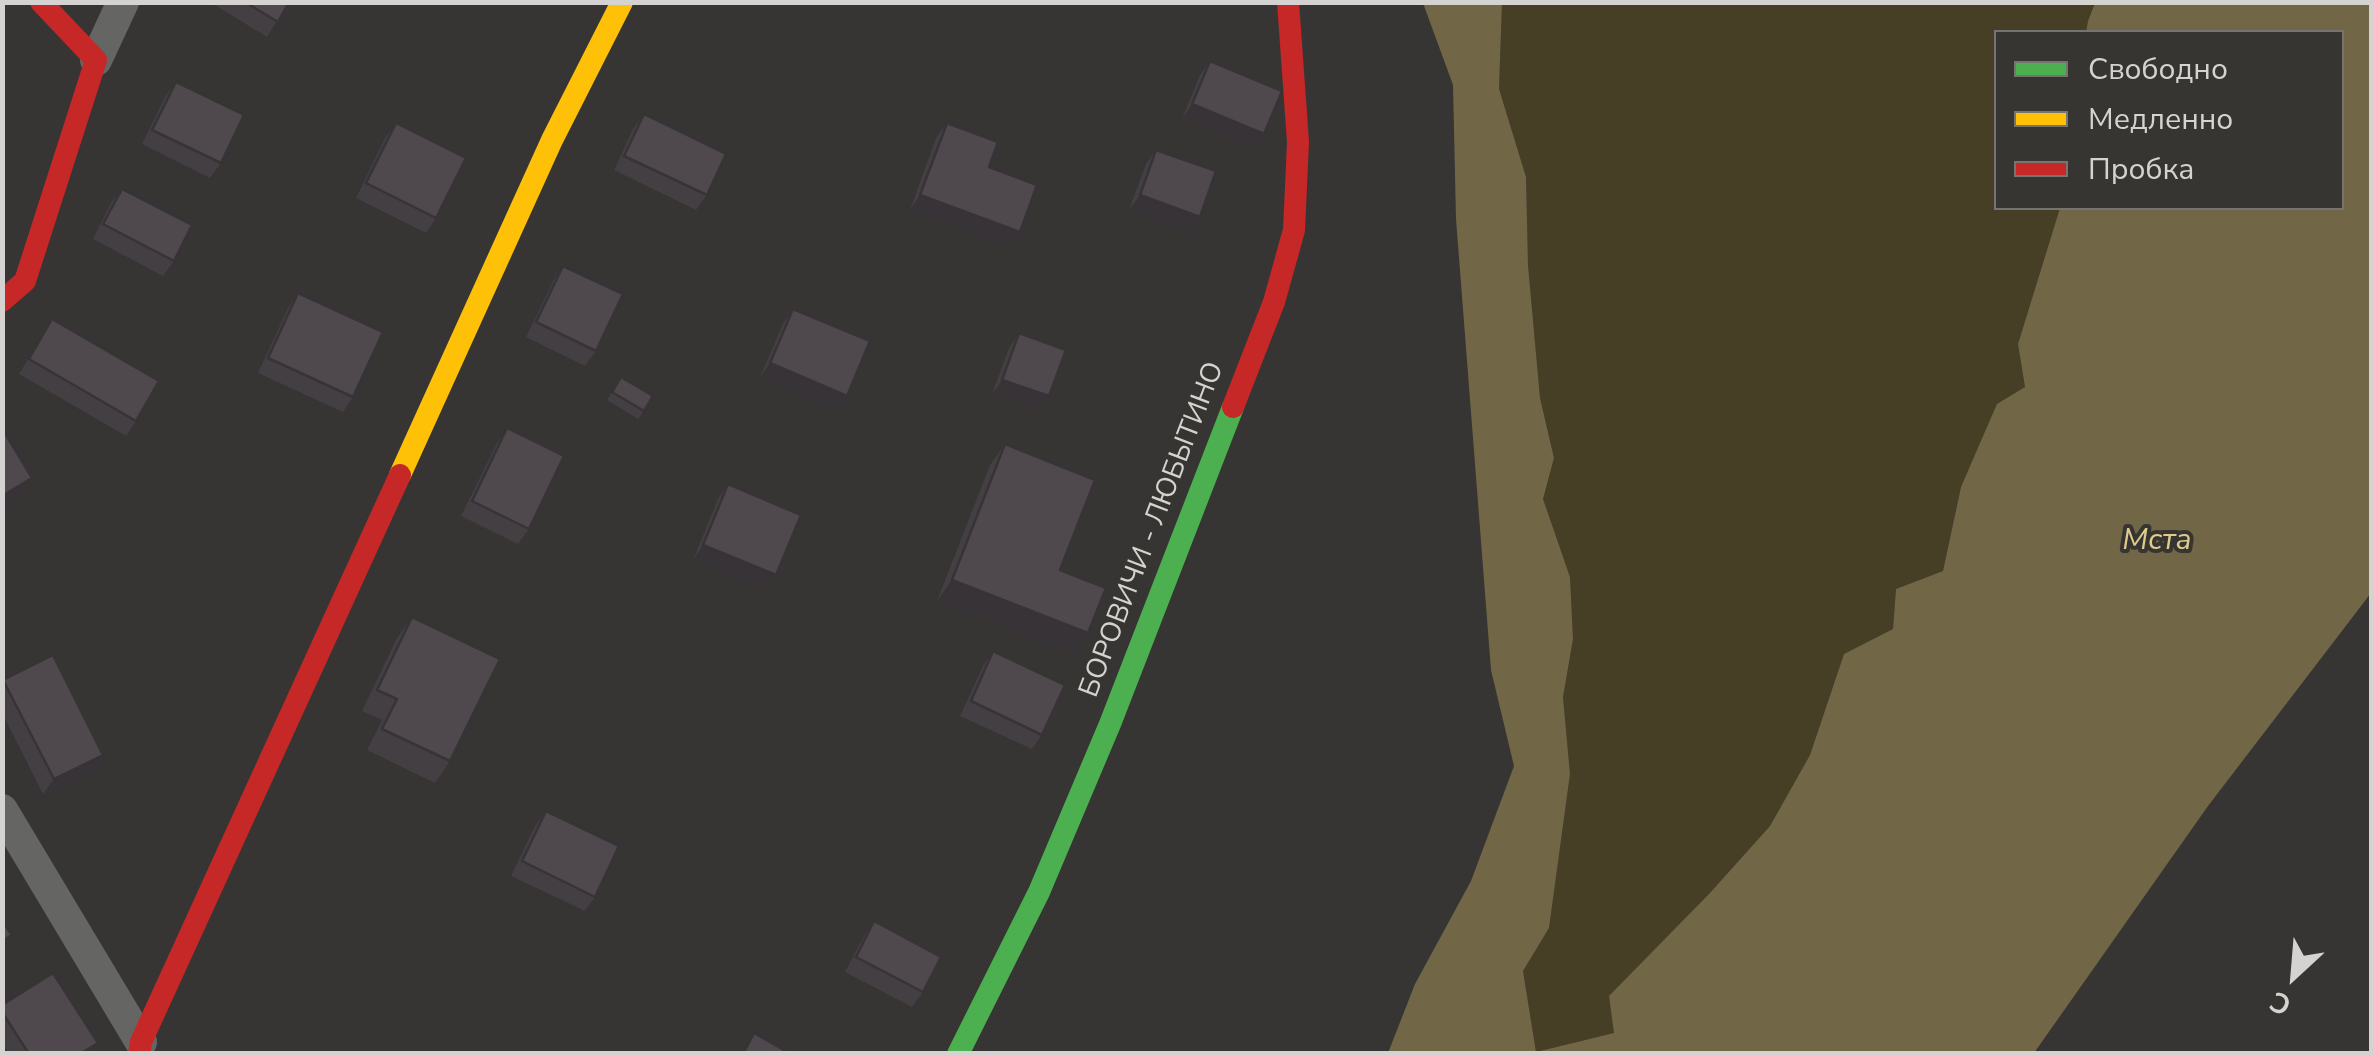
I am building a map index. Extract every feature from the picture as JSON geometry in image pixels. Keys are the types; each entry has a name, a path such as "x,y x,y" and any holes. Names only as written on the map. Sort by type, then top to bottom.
{"street":[{"path":"41,2 96,60"},
{"path":"2,302 25,281 96,60 124,2"},
{"path":"140,1048 552,140 622,2"},
{"name":"БОРОВИЧИ - ЛЮБЫТИНО","path":"958,1054 1039,892 1110,724 1274,302 1294,230 1296,195 1298,142 1288,2"},
{"path":"2,810 140,1048"}],"shaded area":[{"path":"1502,3 2095,3 2086,30 1994,30 1994,210 2059,210 2018,344 2025,387 1961,487 1943,571 1896,589 1893,629 1844,654 1810,755 1770,826 1709,894 1615,1033 1536,1052 1523,971 1549,928 1570,774 1563,697 1573,639 1570,577 1543,499 1554,458 1540,398 1528,265 1526,177 1499,90"}],"water":[{"name":"Мста","path":"1423,3 1502,3 1499,89 1526,177 1528,265 1540,398 1554,458 1543,499 1570,577 1573,639 1563,697 1570,774 1549,928 1523,971 1536,1052 1614,1033 1609,996 1770,826 1810,755 1844,654 1893,629 1896,589 1943,571 1961,487 1997,404 2025,387 2018,344 2059,210 2344,210 2344,30 2086,30 2095,3 2371,3 2371,593 2208,806 2034,1053 1388,1053 1415,984 1471,881 1514,766 1491,670 1456,219 1453,85"}],"building":[{"path":"245,2 289,2 278,22"},
{"path":"1210,61 1282,91 1264,134 1192,104"},
{"path":"176,82 244,115 221,163 152,130"},
{"path":"644,114 726,154 707,195 624,156"},
{"path":"396,123 466,158 436,218 366,183"},
{"path":"947,123 998,142 989,167 1037,185 1020,232 920,195"},
{"path":"1156,150 1216,171 1200,217 1140,195"},
{"path":"122,189 192,225 174,261 103,224"},
{"path":"563,266 623,294 596,351 536,322"},
{"path":"298,293 383,332 353,397 268,358"},
{"path":"793,309 870,341 847,396 770,363"},
{"path":"52,319 159,381 136,421 29,359"},
{"path":"1019,333 1066,350 1049,396 1002,380"},
{"path":"621,377 653,396 644,411 612,392"},
{"path":"2,428 32,478 2,496"},
{"path":"507,428 564,456 529,529 472,501"},
{"path":"1005,444 1095,480 1060,570 1106,588 1088,633 952,580"},
{"path":"728,484 801,515 776,575 703,545"},
{"path":"412,617 500,659 450,761 382,729 397,699 377,690"},
{"path":"993,651 1065,685 1042,735 971,701"},
{"path":"53,655 103,755 54,779 3,680"},
{"path":"546,811 619,846 595,897 522,861"},
{"path":"2,921 12,935 2,941"},
{"path":"874,921 941,957 923,992 856,957"},
{"path":"53,973 98,1043 80,1054 29,1054 2,1012 2,1005"},
{"path":"754,1033 791,1054 743,1054"}],"traffic: fast":[{"path":"958,1054 1039,892 1110,724 1233,407"}],"traffic: slow":[{"path":"400,475 552,140 622,2"}],"traffic: jam":[{"path":"2,301 25,281 96,60 41,2"},
{"path":"1233,407 1274,302 1294,230 1298,142 1288,2"},
{"path":"139,1054 141,1042 400,475"}]}
